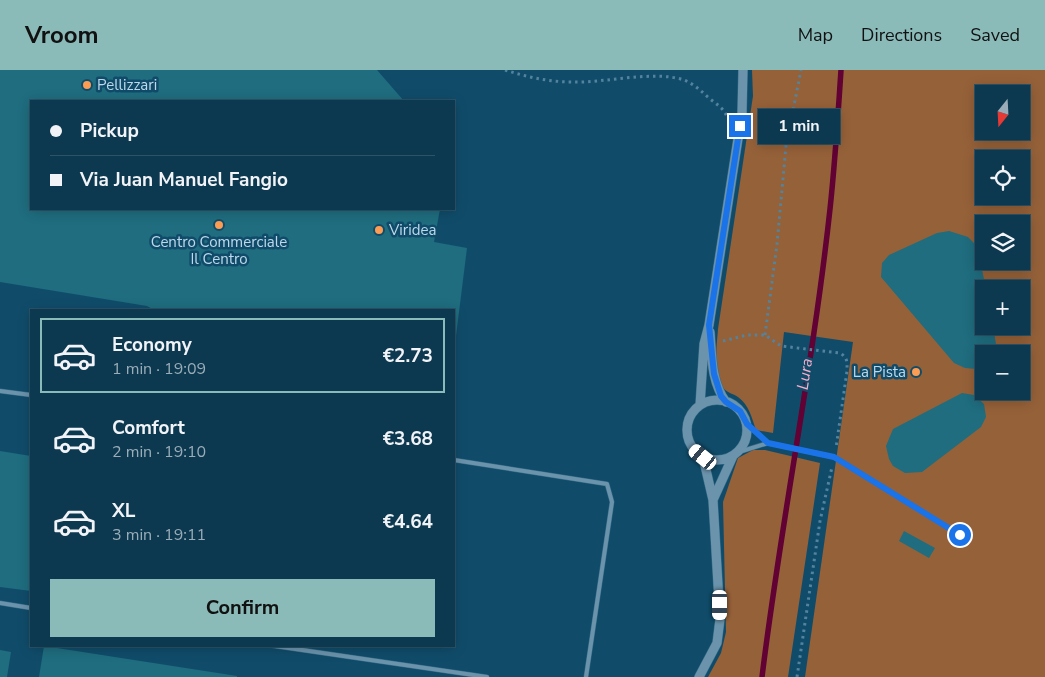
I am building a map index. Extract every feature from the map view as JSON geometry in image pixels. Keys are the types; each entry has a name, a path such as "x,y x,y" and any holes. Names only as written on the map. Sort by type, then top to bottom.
{"street":[{"path":"700,405 704,344 709,325 741,122 742,70"},
{"path":"709,325 717,387 726,402 740,411 747,424 746,440 736,454 713,500"},
{"path":"726,402 709,402 700,405 693,412 687,432 695,451 703,457 719,460 736,454"},
{"path":"699,677 714,651 720,631 713,500 703,457"}],"lane":[{"path":"0,391 30,395"},
{"path":"747,424 768,443"},
{"path":"736,454 768,443 834,457 960,535"},
{"path":"455,460 606,484 612,502 586,677"},
{"path":"0,603 30,608"},
{"path":"282,647 486,677"}],"path":[{"path":"505,70 533,78 560,82 598,82 638,76 676,77 692,84 724,110 727,120"},
{"path":"765,335 777,244 786,146 801,70"},
{"path":"711,340 719,342 747,335 765,335 774,343 840,353 848,361 834,457 820,521 797,677"}],"shaded area":[{"name":"La Pista","path":"752,70 1045,70 1045,677 805,677 853,342 784,332 773,433 756,430 745,404 720,384 716,360 718,329 753,96"},
{"path":"753,450 765,450 820,463 788,677 708,677 721,653 726,632 723,502 738,458"}],"building":[{"name":"Centro Commerciale Il Centro","path":"0,70 377,70 403,100 30,100 30,210 440,210 434,242 467,248 455,344 455,309 152,309 147,306 0,282"},
{"path":"949,231 968,237 975,244 975,270 982,270 984,280 975,280 975,335 994,335 996,344 975,345 975,369 965,368 954,363 881,277 882,263 889,255 937,233"},
{"path":"962,393 974,395 975,400 980,400 984,404 986,417 981,427 922,472 905,473 893,466 886,446 893,429"},
{"path":"0,451 30,456 30,591 0,587"},
{"path":"904,531 935,548 929,558 899,541"},
{"path":"44,647 237,676 237,677 39,677"},
{"path":"0,650 11,652 7,677 0,677"}],"waterway":[{"name":"Lura","path":"762,677 823,268 830,209 841,70"}],"place":[{"name":"Pellizzari","path":"87,85"},
{"name":"Centro Commerciale Il Centro","path":"219,225"},
{"name":"Viridea","path":"379,230"},
{"name":"La Pista","path":"916,372"}],"route":[{"path":"740,126 709,325 714,374 721,396 726,402 740,411 747,424 768,443 834,457 960,535"}]}
